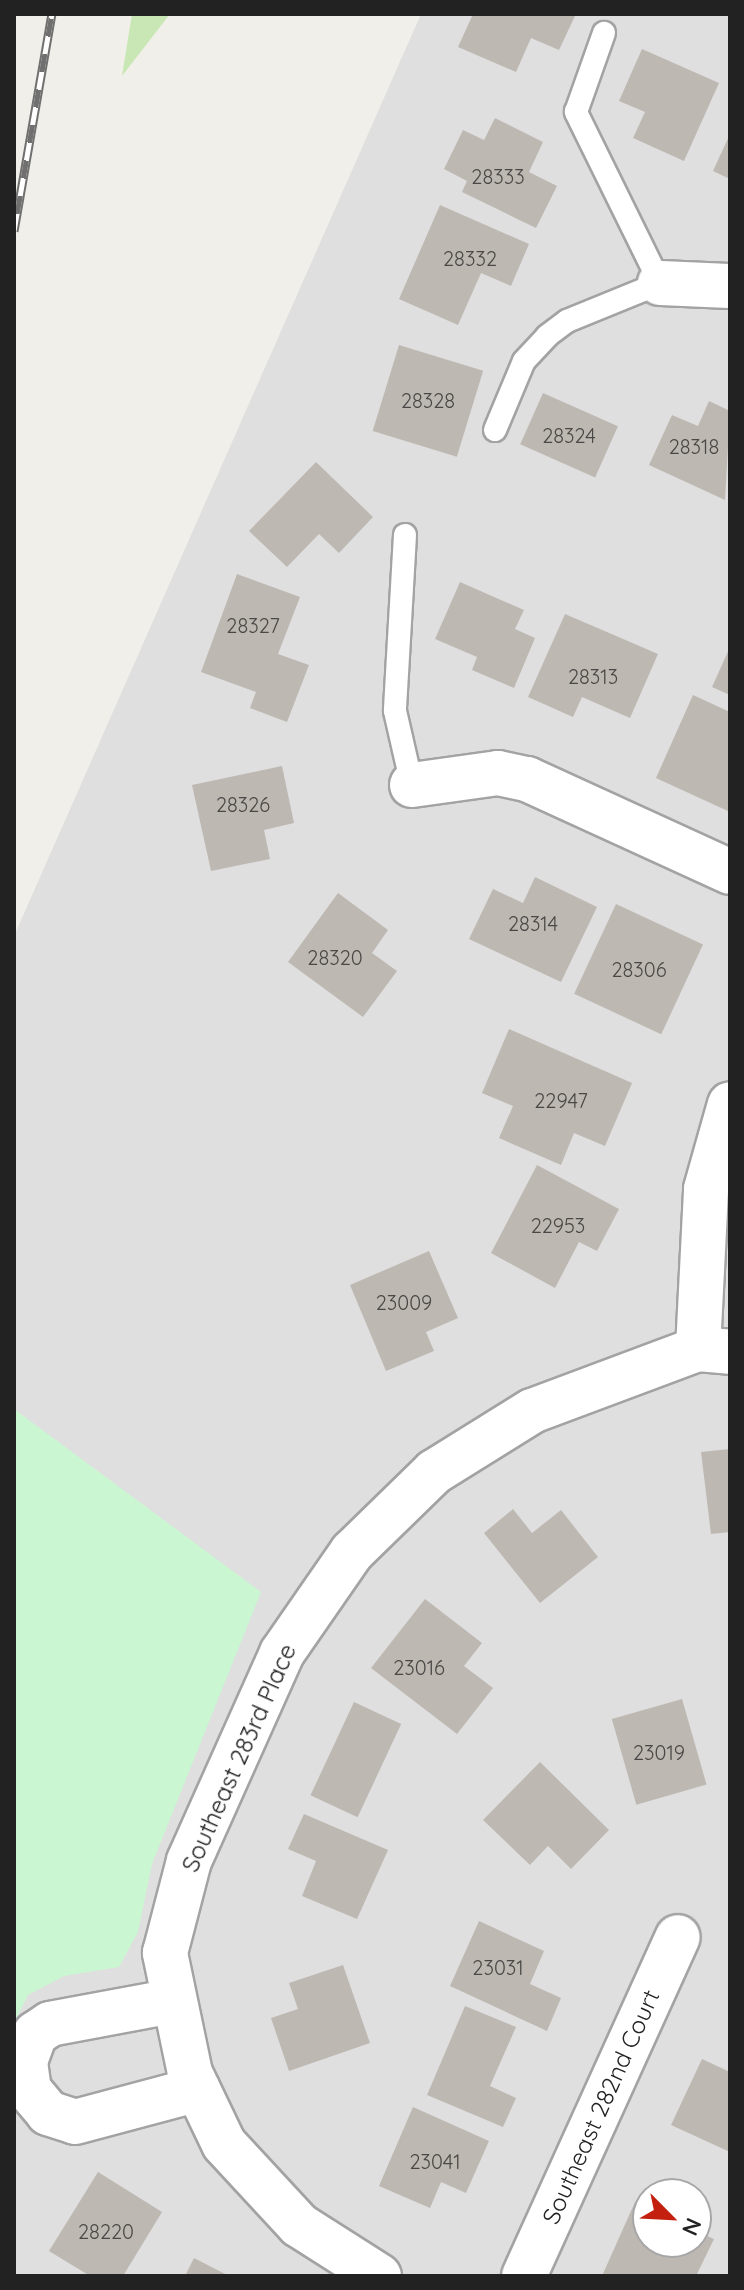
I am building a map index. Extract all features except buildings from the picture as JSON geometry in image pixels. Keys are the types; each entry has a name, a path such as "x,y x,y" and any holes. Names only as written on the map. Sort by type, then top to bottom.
{"street":[{"path":"660,283 730,286"},
{"path":"412,785 498,773 527,779 730,872"},
{"path":"714,1350 706,1189 730,1104"},
{"name":"Southeast 283rd Place","path":"379,2276 299,2225 224,2144 198,2089 173,2001 165,1953 189,1861 282,1653 352,1552 434,1472 532,1411 714,1350"},
{"name":"Southeast 282nd Court","path":"524,2276 678,1937"},
{"path":"173,2001 50,2024 35,2034 25,2062 29,2090 48,2113 75,2122 198,2089"}],"lane":[{"path":"495,430 524,361 547,336 567,321 660,283 576,112 604,33"},
{"path":"405,535 395,711 412,785"}],"shaded area":[{"path":"421,14 730,14 730,2276 14,2276 14,936"}],"green space":[{"path":"132,14 170,14 122,76"},
{"path":"14,1409 261,1592 152,1864 138,1932 119,1967 64,1976 28,1995 14,2023"}],"railway":[{"path":"14,231 52,14"}]}
